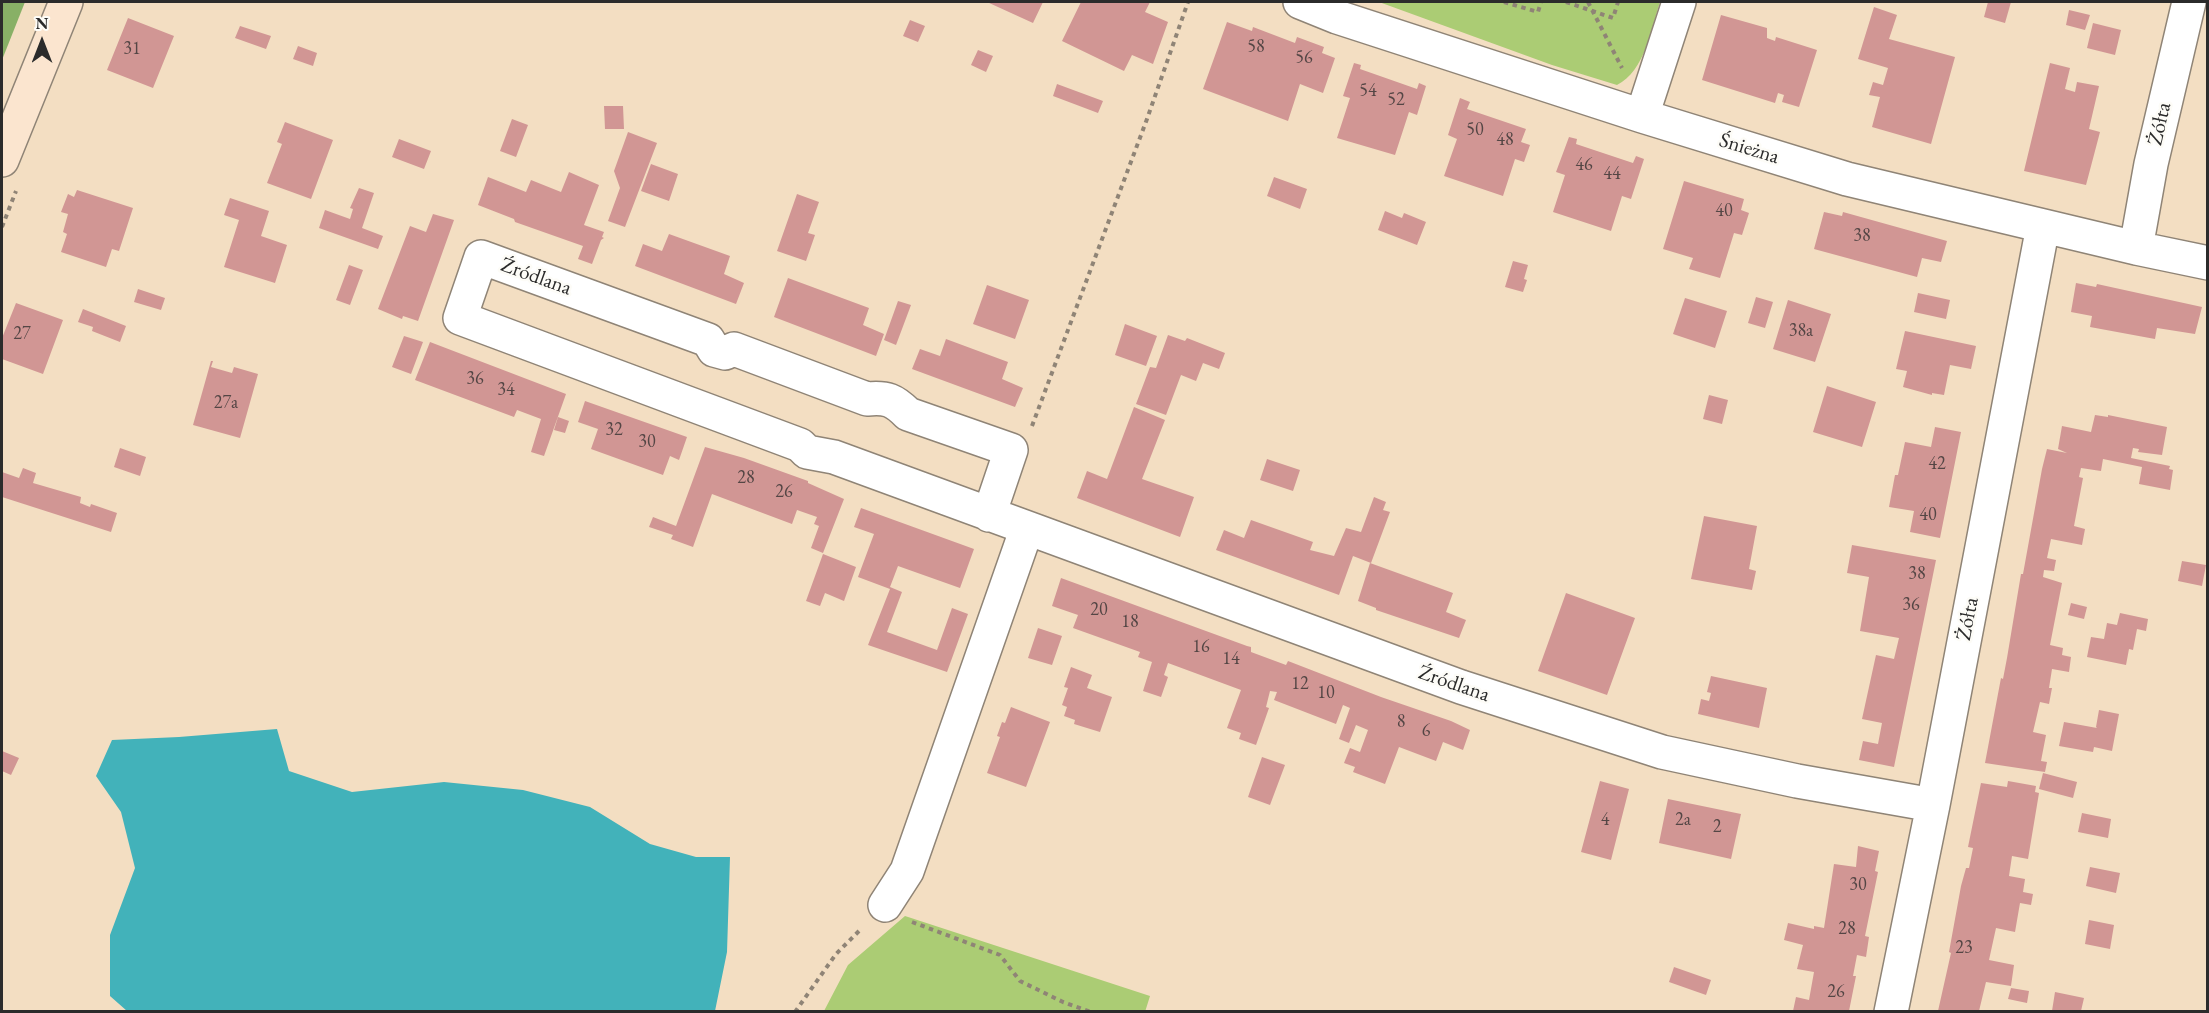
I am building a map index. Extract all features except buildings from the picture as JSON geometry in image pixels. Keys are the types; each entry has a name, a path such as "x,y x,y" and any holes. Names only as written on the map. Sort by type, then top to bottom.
{"street":[{"path":"2,160 66,2"},
{"name":"Śnieżna","path":"1300,2 1337,17 1646,102 1847,179 2208,263"},
{"path":"1646,102 1679,2"},
{"name":"Żółta","path":"2136,248 2151,164 2188,2"},
{"name":"Żółta","path":"1891,1011 1933,805 2043,226"},
{"name":"Źródlana","path":"1011,450 908,414 897,402 880,398 867,399 734,349 724,353 714,350 708,340 481,257 460,318 800,445 807,452 834,457 1461,687 1662,752 1797,781 1933,805"},
{"path":"989,514 1011,450"},
{"path":"885,905 907,871 1027,528"}],"path":[{"path":"1011,450 1026,441 1147,119 1188,2"},
{"path":"1504,2 1538,12 1541,2"},
{"path":"1566,2 1613,18 1618,2"},
{"path":"1588,2 1627,80 1646,102"},
{"path":"795,1011 836,954 885,905 893,915 1000,955 1020,981 1063,1002 1091,1011"}],"green space":[{"path":"2,2 25,2 2,60"},
{"path":"1379,2 1660,2 1641,60 1627,79 1617,85 1552,65"},
{"path":"905,916 1150,996 1145,1012 824,1011 848,965"}],"water":[{"path":"277,729 289,771 352,792 444,782 523,790 590,807 650,844 696,857 730,857 727,952 715,1011 127,1011 110,996 110,935 135,868 121,812 96,776 112,740"}]}
